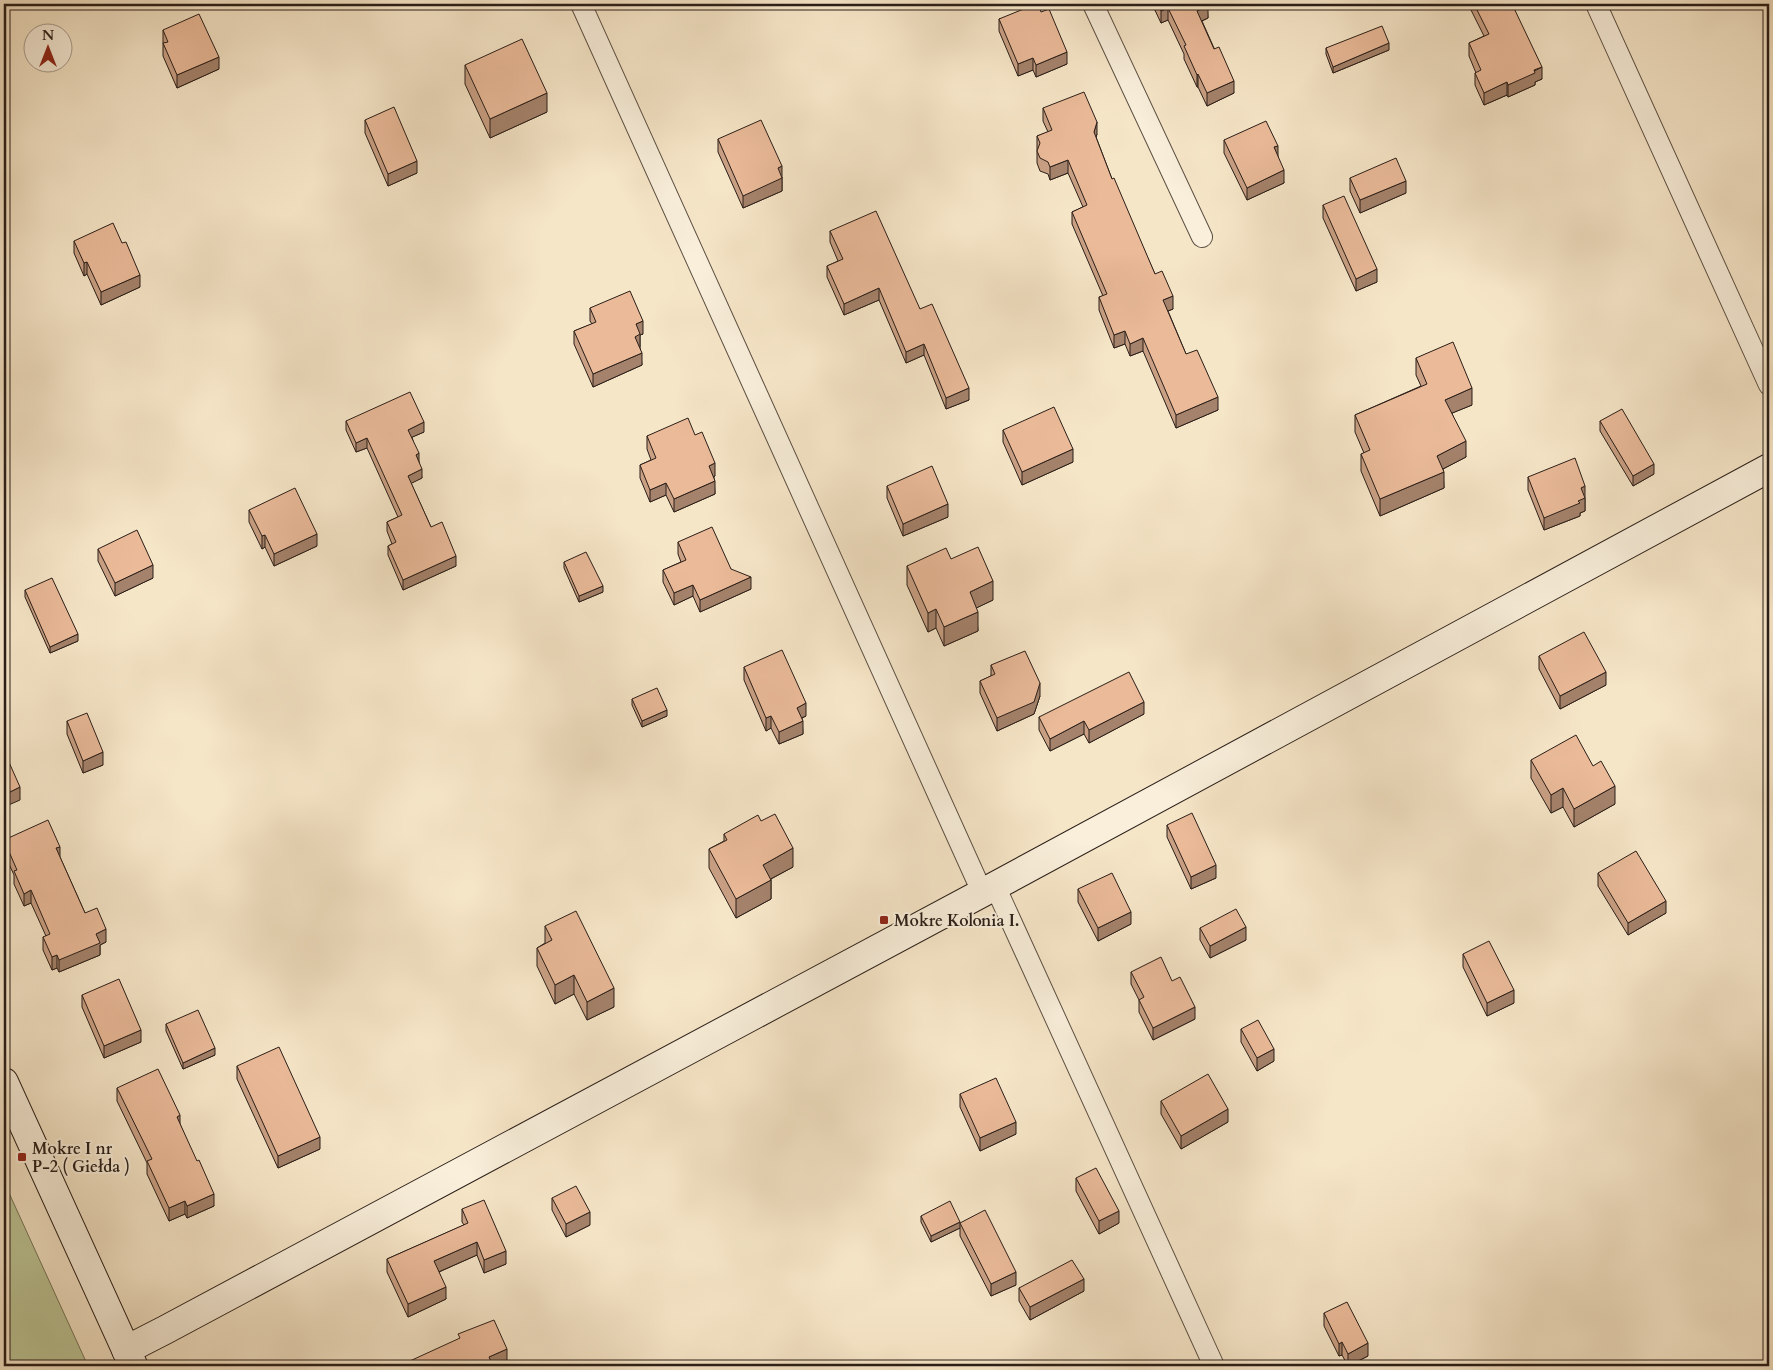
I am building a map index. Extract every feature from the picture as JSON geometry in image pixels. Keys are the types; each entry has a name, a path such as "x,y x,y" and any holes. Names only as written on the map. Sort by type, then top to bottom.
{"street":[{"path":"581,4 988,889 1214,1366"},
{"path":"1093,4 1202,237"},
{"path":"1596,4 1769,385"},
{"path":"4,1082 129,1358 166,1330 1769,468"}],"green space":[{"path":"4,1182 88,1366 4,1366"}],"building":[{"path":"1038,4 1041,12 1049,9 1067,52 1036,65 1033,58 1018,64 999,19"},
{"path":"1158,4 1208,5 1197,11 1214,49 1219,47 1234,81 1207,93 1197,75 1184,46 1186,45 1168,8 1161,11"},
{"path":"1474,4 1512,4 1542,67 1534,70 1535,73 1508,85 1507,82 1484,93 1475,73 1481,70 1469,43 1489,34"},
{"path":"199,14 219,57 177,75 163,43 168,42 163,30"},
{"path":"1382,26 1389,43 1333,67 1326,48"},
{"path":"522,39 547,93 490,119 465,65"},
{"path":"1084,92 1097,122 1094,132 1112,179 1114,178 1155,274 1162,271 1173,296 1163,300 1186,354 1197,350 1218,397 1176,415 1143,338 1130,344 1125,331 1114,335 1099,297 1107,294 1072,212 1087,205 1068,160 1050,167 1048,162 1040,158 1037,151 1040,143 1037,136 1052,130 1043,108"},
{"path":"394,107 417,161 388,174 365,120"},
{"path":"761,120 782,166 778,168 782,178 743,196 718,139"},
{"path":"1266,121 1278,146 1274,147 1284,170 1247,188 1224,140"},
{"path":"1396,158 1406,181 1360,200 1350,178"},
{"path":"1344,196 1377,269 1356,279 1323,205"},
{"path":"876,211 920,309 932,304 969,388 946,398 924,344 906,352 879,288 844,304 827,266 843,259 830,231"},
{"path":"113,223 122,243 126,242 140,275 101,292 87,262 84,263 74,241"},
{"path":"630,291 643,321 636,324 640,334 635,337 642,353 593,374 574,331 596,322 590,308"},
{"path":"1453,342 1472,388 1445,400 1466,441 1437,456 1444,472 1380,499 1361,454 1370,450 1355,415 1427,384 1416,358"},
{"path":"410,392 424,422 408,430 419,453 416,455 422,469 408,476 431,527 442,522 456,556 403,580 388,546 396,542 387,522 402,515 367,438 356,443 346,421"},
{"path":"1054,407 1073,449 1022,472 1003,430"},
{"path":"1622,409 1654,464 1633,476 1600,421"},
{"path":"688,418 695,435 702,432 715,463 709,466 715,481 674,499 666,483 650,490 640,465 656,458 647,436"},
{"path":"4,442 8,453 4,455"},
{"path":"1575,458 1585,486 1581,488 1585,498 1578,501 1580,503 1544,518 1528,477"},
{"path":"932,466 948,504 903,524 887,486"},
{"path":"295,488 317,534 274,554 265,535 262,536 249,510"},
{"path":"712,527 731,569 751,577 700,600 693,585 674,593 663,570 686,560 678,542"},
{"path":"137,530 153,565 115,583 98,549"},
{"path":"978,547 993,581 970,592 978,612 944,627 936,609 928,613 907,566 946,548 951,559"},
{"path":"586,552 603,586 579,596 564,562"},
{"path":"52,578 78,634 50,647 25,590"},
{"path":"1584,632 1606,672 1560,696 1539,656"},
{"path":"782,650 806,703 797,708 803,721 779,732 771,716 766,718 744,667"},
{"path":"1025,651 1040,683 1034,702 997,718 980,681 995,674 991,665"},
{"path":"1129,672 1144,702 1089,730 1084,721 1050,739 1039,717"},
{"path":"657,688 667,710 642,721 632,699"},
{"path":"87,713 103,752 83,761 67,721"},
{"path":"1576,735 1593,766 1601,761 1615,786 1574,809 1563,788 1551,795 1531,760"},
{"path":"4,751 20,787 4,795"},
{"path":"1192,813 1216,865 1191,877 1167,825"},
{"path":"775,814 793,848 763,865 771,880 736,899 709,849 727,840 724,834 758,815 761,821"},
{"path":"48,820 60,847 56,848 85,913 97,908 106,929 96,934 100,943 59,960 57,955 52,957 43,937 50,934 31,890 24,894 14,871 17,870 4,840"},
{"path":"1636,851 1666,901 1628,923 1598,873"},
{"path":"1112,873 1131,912 1098,928 1078,889"},
{"path":"1236,909 1246,927 1210,946 1200,928"},
{"path":"576,911 614,988 587,1002 574,975 555,985 537,948 552,940 545,926"},
{"path":"1489,941 1514,990 1487,1003 1463,954"},
{"path":"1161,957 1172,981 1180,977 1195,1007 1153,1028 1139,1000 1144,997 1131,972"},
{"path":"119,979 141,1030 104,1046 82,995"},
{"path":"198,1010 215,1048 183,1063 166,1024"},
{"path":"1258,1020 1274,1049 1257,1058 1241,1029"},
{"path":"279,1047 320,1137 278,1156 237,1066"},
{"path":"158,1069 180,1115 177,1117 214,1194 187,1206 185,1201 169,1208 147,1161 152,1159 117,1088"},
{"path":"1208,1074 1228,1109 1181,1136 1161,1101"},
{"path":"996,1078 1016,1122 980,1138 960,1094"},
{"path":"1096,1168 1119,1211 1099,1221 1076,1178"},
{"path":"576,1186 590,1212 566,1224 552,1198"},
{"path":"484,1200 506,1251 484,1260 477,1242 434,1261 446,1287 408,1304 387,1259 468,1223 462,1209"},
{"path":"950,1201 960,1222 931,1236 921,1216"},
{"path":"985,1210 1016,1272 991,1284 960,1223"},
{"path":"1072,1260 1084,1279 1030,1307 1019,1288"},
{"path":"1347,1302 1368,1343 1348,1354 1342,1342 1339,1344 1324,1313"},
{"path":"494,1320 507,1349 489,1357 493,1366 399,1366 460,1338 458,1334"}],"place":[{"name":"Mokre Kolonia I.","path":"884,920"},
{"name":"Mokre I nr P-2 ( Giełda )","path":"22,1157"}]}
